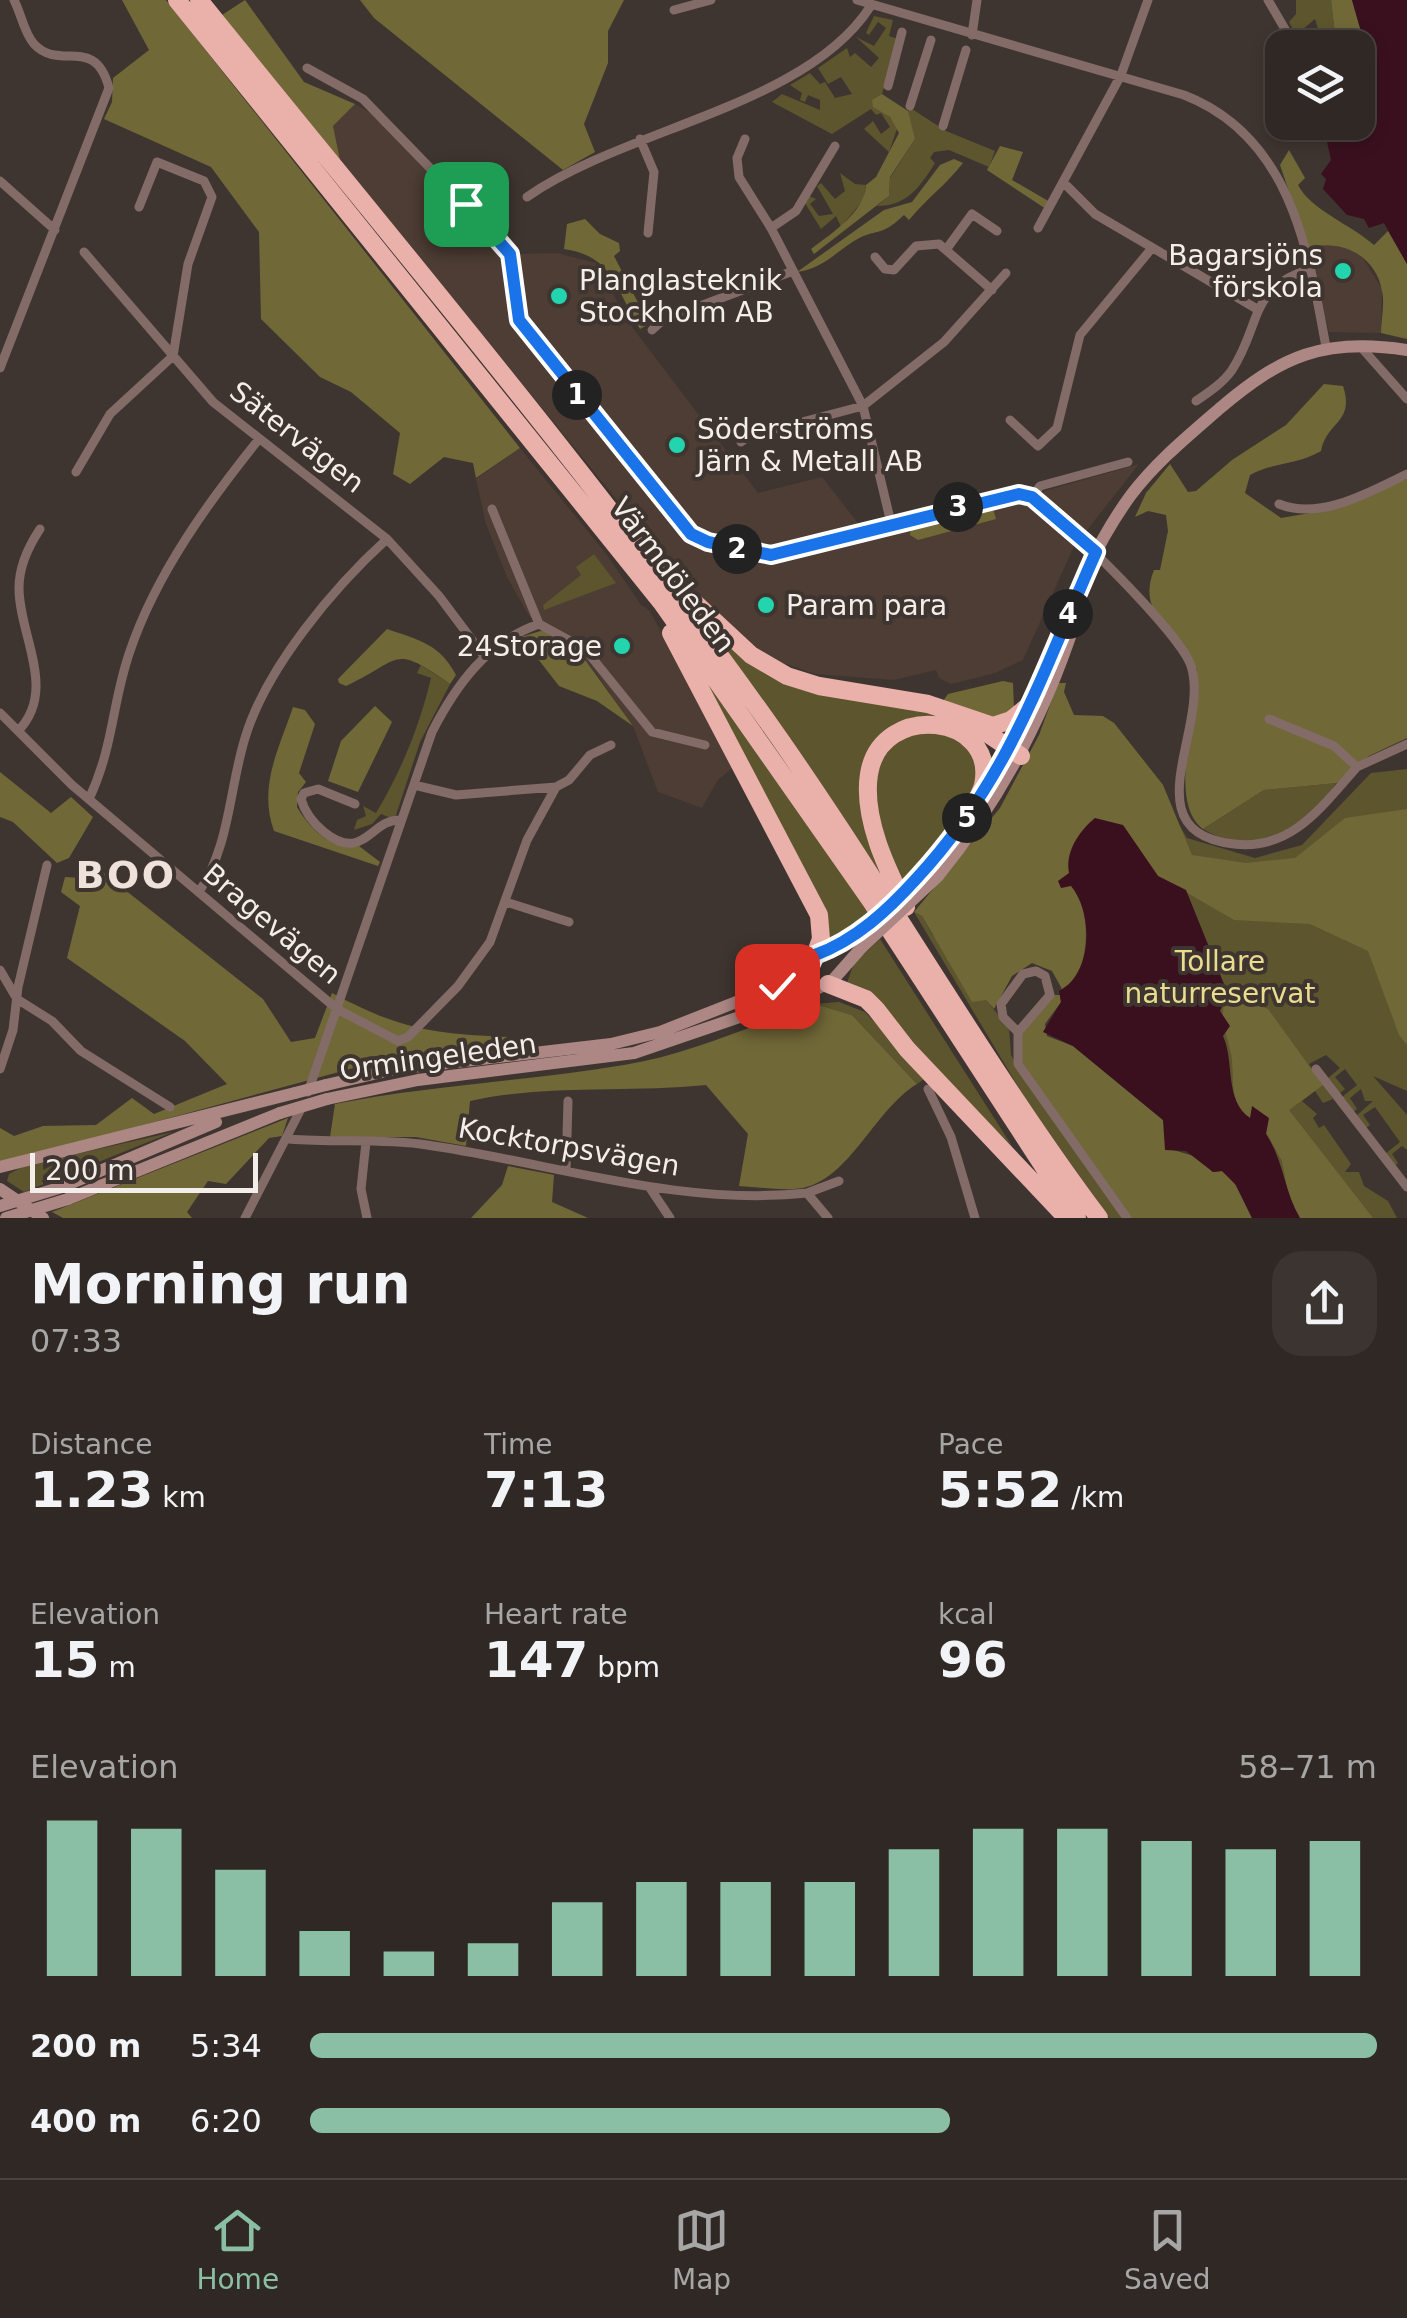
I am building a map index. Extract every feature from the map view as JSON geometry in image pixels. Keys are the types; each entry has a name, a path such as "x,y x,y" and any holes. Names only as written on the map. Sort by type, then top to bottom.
{"highway":[{"name":"Värmdöleden","path":"177,0 621,537 791,783 1077,1218"},
{"name":"Värmdöleden","path":"199,0 621,537 853,844 1098,1218"},
{"path":"621,537 704,614 771,668 819,686 894,697 955,721 1014,752"},
{"path":"621,537 819,915 820,939 812,961"},
{"path":"954,1001 896,888 872,819 868,784 877,752 904,729 926,722 1002,725 1032,703"},
{"path":"955,721 974,746 983,773 983,786 966,820"},
{"path":"827,984 866,999 907,1050 1067,1218"}],"main road":[{"path":"1014,752 1096,552 1130,496 1180,442 1279,363 1326,348 1407,350"},
{"path":"1014,752 1049,692 1096,552"},
{"name":"Ormingeleden","path":"933,871 1014,752"},
{"name":"Ormingeleden","path":"277,1103 326,1092 634,1053 706,1032 827,984 859,941 967,840 1014,752"},
{"name":"Ormingeleden","path":"6,1218 295,1093 326,1092 395,1069 636,1039 711,1016 812,961 859,941"},
{"path":"812,961 815,980 827,984"},
{"path":"1,1168 277,1103"},
{"path":"0,1189 43,1218"},
{"name":"Ormingeleden","path":"0,1206 65,1193"}],"street":[{"path":"1,364 109,88 101,66 92,59 53,54 36,45 14,0"},
{"path":"674,10 711,0"},
{"path":"857,0 1198,100 1254,140 1285,188 1310,269 1326,348"},
{"path":"972,35 977,0"},
{"path":"1038,228 1121,76 1148,0"},
{"path":"1268,0 1286,30"},
{"path":"528,197 588,159 799,72 846,39 870,6"},
{"path":"888,86 902,32"},
{"path":"910,106 931,40"},
{"path":"943,126 966,50"},
{"path":"307,68 364,100 498,238 510,254 519,320 691,534 708,542 771,555 1006,494 1032,497 1096,552 1190,663 1192,710 1178,795 1184,818 1198,834 1238,845 1278,838 1311,819 1357,768 1407,744"},
{"path":"640,139 654,172 648,233"},
{"path":"745,139 737,158 739,176 771,228 863,406 891,523"},
{"path":"771,228 796,211 835,146"},
{"path":"76,472 110,414 173,356 188,264 212,197 204,181 157,162 139,207"},
{"path":"0,182 56,230"},
{"path":"1064,184 1095,214 1257,309"},
{"path":"948,248 972,214 997,231"},
{"path":"875,257 885,269 894,270 916,246 948,248 992,290"},
{"path":"1010,420 1038,446 1058,428 1080,334 1152,248"},
{"name":"Sätervägen","path":"84,252 213,402 387,539 439,596 484,656"},
{"path":"1196,401 1232,370 1257,309 1278,281 1310,269"},
{"path":"652,330 663,320 793,271"},
{"path":"741,442 749,436 863,406 944,342 1006,273"},
{"path":"1360,346 1407,399"},
{"path":"89,800 111,746 128,657 142,623 196,526 259,439"},
{"path":"1032,497 1040,486 1128,462"},
{"path":"1279,504 1299,511 1323,508 1407,474"},
{"path":"492,509 539,624 585,649 652,732 705,745"},
{"path":"18,732 33,711 35,674 20,604 20,578 26,553 40,529"},
{"path":"199,892 225,834 240,754 257,706 334,592 387,539"},
{"path":"244,1218 289,1139 441,714 484,656 539,624"},
{"name":"Bragevägen","path":"0,713 89,800 337,1009 394,1040 405,1040 474,966 506,902"},
{"path":"1269,718 1334,746 1357,768"},
{"path":"414,785 456,795 556,787 569,780 590,755 611,744"},
{"path":"556,787 527,840 506,902 569,922"},
{"path":"355,804 316,789 304,792 301,800 318,826 344,842 361,842 390,820 402,820"},
{"path":"0,1070 47,865"},
{"path":"0,970 17,999 52,1020 94,1062 170,1106"},
{"path":"1018,1032 1004,1017 1001,1004 1023,974 1036,971 1046,976 1050,995 1018,1032 1018,1064 1127,1218"},
{"path":"1316,1069 1407,1187"},
{"path":"928,1090 951,1137 974,1218"},
{"path":"566,1170 568,1101"},
{"name":"Kocktorpsvägen","path":"289,1139 422,1144 650,1188 807,1193"},
{"path":"366,1142 361,1189 367,1218"},
{"path":"828,1218 807,1193 840,1182"},
{"path":"650,1188 670,1218"}],"shaded area":[{"path":"122,0 166,0 520,448 476,478 473,463 444,457 410,484 393,474 400,433 351,392 320,377 261,319 259,232 211,167 104,119 112,102 113,78 149,50"},
{"path":"245,0 304,82 355,104 333,126 340,160 222,15"},
{"path":"360,0 624,0 608,31 608,63 584,124 595,152 563,170 374,18"},
{"path":"1331,0 1352,0 1361,30 1335,30"},
{"path":"1352,0 1407,0 1407,264 1384,223 1369,228 1364,219 1347,215 1323,189 1326,179 1321,174 1331,160 1327,140 1375,140 1375,30 1361,30"},
{"path":"882,94 908,111 915,139 890,177 889,196 814,254 811,249 846,222 860,205 866,185 876,177 899,133 890,117 873,107 872,100"},
{"path":"355,104 372,114 475,217 482,210 518,254 557,253 596,263 629,323 758,493 822,477 865,532 993,502 1029,505 1045,491 1139,464 1073,548 1023,660 995,673 951,684 939,678 936,670 894,680 815,674 763,656 701,603 340,160 333,126"},
{"path":"1000,146 1023,152 1012,180 1050,202 1046,209 987,170"},
{"path":"1289,150 1305,178 1298,185 1312,202 1374,245 1388,231 1407,264 1407,339 1381,333 1382,291 1364,259 1332,245 1308,248 1280,165"},
{"path":"954,159 963,163 909,220 904,215 820,264 797,272 884,210 912,202 940,165"},
{"path":"585,219 600,234 619,243 620,251 614,256 649,324 640,329 604,267 581,253 564,249 567,224"},
{"name":"Bagarsjöns förskola","path":"1329,241 1360,253 1382,289 1381,333 1329,332 1308,248"},
{"path":"1324,384 1343,386 1346,398 1343,415 1321,451 1250,475 1245,493 1281,518 1328,510 1407,479 1407,738 1369,756 1337,783 1264,790 1203,829 1192,816 1185,779 1197,670 1150,600 1154,570 1160,570 1168,531 1166,515 1148,511 1135,517 1146,493 1170,464 1188,492 1196,491 1232,460 1286,425"},
{"path":"520,448 607,555 641,605 649,610 736,765 717,781 702,808 658,792 633,726 596,673 578,650 529,616 507,577 486,524 476,479"},
{"path":"992,505 996,519 918,540 910,535 911,526"},
{"path":"387,629 427,644 442,656 456,675 450,684 406,659 388,663 346,686 339,683 338,679"},
{"path":"547,629 578,650 633,726 597,701 559,686 521,637"},
{"path":"1003,681 1013,683 1014,708 1003,720 941,704 948,694"},
{"path":"1058,683 1066,683 1064,692 1074,715 1103,716 1114,723 1163,785 1192,855 1246,863 1295,858 1345,818 1407,809 1407,1045 1399,1035 1368,951 1310,924 1234,920 1158,876 1123,825 1075,842 1071,852 1070,873 1081,901 1086,930 1077,980 1062,989 1052,971 1032,963 1012,976 994,1009 986,1000 972,1002 922,916 914,912 1000,808 1039,735"},
{"path":"375,706 392,722 358,792 328,781 341,741"},
{"path":"293,707 305,710 315,724 299,773 306,782 298,792 297,807 323,837 340,845 359,846 380,862 378,866 274,831 269,783"},
{"path":"0,772 51,813 71,797 93,817 69,858 57,863 13,822 0,817"},
{"path":"1095,818 1123,825 1158,876 1186,890 1228,994 1220,1011 1230,1026 1223,1036 1236,1101 1250,1118 1252,1106 1269,1118 1266,1134 1300,1218 1252,1218 1236,1185 1222,1171 1213,1172 1186,1151 1165,1150 1163,1120 1073,1046 1043,1032 1061,1002 1059,991 1078,972 1083,958 1083,912 1071,886 1061,888 1058,881 1069,873 1074,842"},
{"path":"96,867 263,999 291,1042 315,1038 332,993 397,1022 458,1034 508,1037 516,1043 361,1066 0,1164 0,1128 14,1136 43,1126 96,1125 132,1098 154,1114 227,1084 185,1041 67,958 80,906 61,892 65,877 82,878"},
{"path":"1241,988 1253,1003 1268,1009 1323,1085 1289,1110 1373,1218 1300,1218 1290,1205 1282,1161 1252,1107 1252,1119 1235,1098 1223,1010 1228,994"},
{"path":"1052,995 1060,995 1061,1002 1045,1024 1047,1036 1073,1046 1163,1120 1170,1149 1197,1157 1213,1172 1222,1171 1233,1180 1252,1218 1131,1218 1021,1062 1021,1035"},
{"path":"815,1004 852,1015 917,1084 887,1111 845,1162 813,1185 794,1189 739,1186 748,1134 706,1085 528,1092 470,1101 466,1146 416,1137 330,1137 335,1104 649,1060"},
{"path":"288,1118 282,1136 269,1138 226,1184 208,1181 187,1212 192,1218 63,1218 52,1212"},
{"path":"508,1166 554,1175 552,1202 588,1218 471,1218 502,1185"}],"green space":[{"path":"1296,0 1331,0 1335,30 1319,30 1315,19 1302,30 1293,30 1289,22 1296,14"},
{"path":"874,16 893,20 889,36 898,39 882,94 873,100 898,126 889,152 864,129 873,121 881,134 890,127 881,113 876,115 871,109 832,134 772,102 782,94 820,110 820,100 808,95 805,102 800,100 802,93 790,85 810,73 820,84 825,82 835,98 852,94 841,77 828,84 818,68 847,48 850,57 855,53 871,67 879,58 856,37 874,46 886,28 878,22 869,35 866,33"},
{"path":"909,107 946,131 995,151 989,167 949,150 934,152 930,158 935,163 912,193 897,203 877,206 889,196 890,178 915,139 907,119"},
{"path":"840,173 855,184 866,185 863,200 841,227 836,216 821,229 805,203 809,196 816,199 810,204 819,216 833,214 817,186 821,183 835,199 845,191"},
{"path":"594,554 616,583 544,610 543,605 581,575 576,567"},
{"path":"711,630 752,662 952,719 1002,745 935,717 867,758 891,888"},
{"path":"421,665 450,684 420,742 396,815 391,818 381,814 372,824 354,830 357,820 366,816 363,806 376,813 409,748 431,678 417,673"},
{"path":"706,681 870,914 847,936 824,945 782,839"},
{"name":"Tollare naturreservat","path":"1114,723 1163,785 1168,807 1187,838 1255,858 1302,845 1371,773 1407,769 1407,1091 1373,1076 1407,1115 1407,1150 1402,1146 1392,1154 1398,1163 1394,1167 1385,1154 1400,1142 1375,1107 1363,1115 1370,1125 1365,1129 1356,1116 1373,1101 1365,1101 1361,1089 1350,1098 1357,1109 1353,1112 1342,1097 1357,1085 1345,1069 1335,1077 1345,1089 1339,1094 1327,1079 1340,1068 1326,1055 1309,1064 1333,1099 1323,1103 1315,1091 1302,1101 1317,1114 1313,1118 1319,1128 1324,1125 1351,1164 1345,1172 1359,1172 1364,1186 1388,1201 1397,1218 1280,1218 1061,989"},
{"path":"947,731 975,760 973,792 953,827 902,886 876,807 878,767 887,750 902,736"},
{"path":"1336,783 1294,825 1260,840 1222,838 1203,829 1264,790"},
{"path":"914,912 922,916 932,934 1009,1028 1011,1055 1022,1075 1124,1218 1109,1218 1026,1100"},
{"path":"880,939 1012,1146 847,983 854,963"},
{"path":"839,1002 865,1012 927,1077 917,1084 852,1015 815,1004"},
{"path":"173,1132 24,1192 7,1181 9,1174 24,1166"}],"place":[{"name":"Bagarsjöns förskola","path":"1343,271"},
{"name":"Planglasteknik Stockholm AB","path":"559,296"},
{"name":"Söderströms Järn & Metall AB","path":"677,445"},
{"name":"Param para","path":"766,605"},
{"name":"24Storage","path":"622,646"}],"district":[{"name":"BOO","path":"126,875"}],"route":[{"path":"466,204 510,254 519,320 668,511 691,534 708,542 771,555 1006,494 1019,494 1032,497 1096,552 1019,734 981,801 929,866 884,913 839,946 815,955 809,968 777,986"}]}
